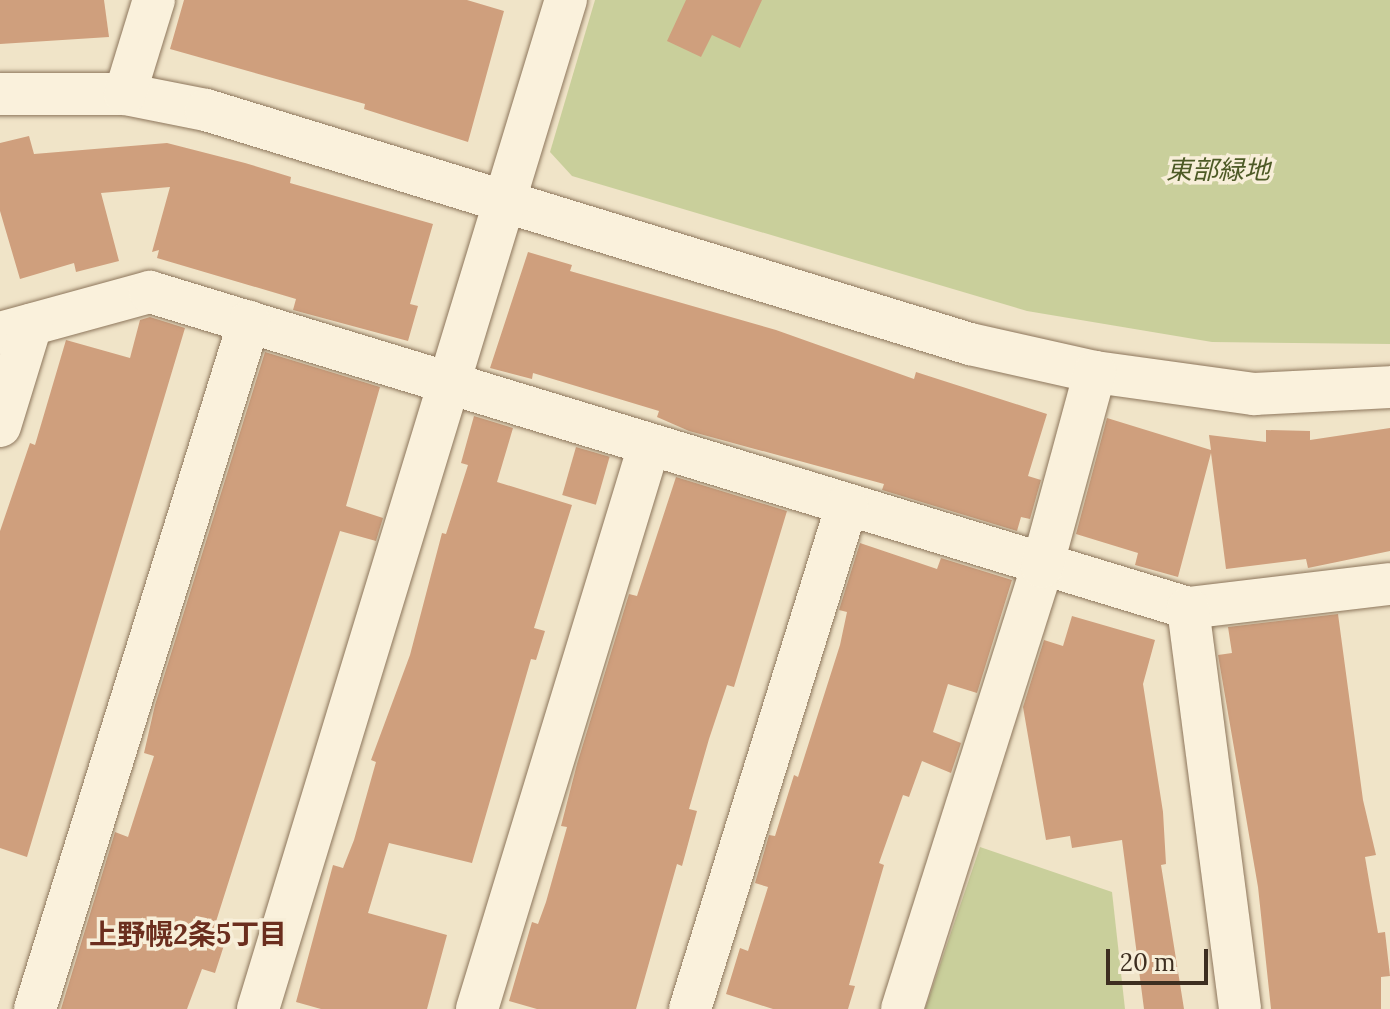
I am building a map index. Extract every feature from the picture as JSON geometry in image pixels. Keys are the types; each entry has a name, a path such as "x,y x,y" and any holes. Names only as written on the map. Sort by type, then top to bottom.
{"street":[{"path":"125,94 154,0"},
{"path":"258,1009 506,202 556,3"},
{"path":"0,94 125,94 206,110 970,344 1095,372 1254,394 1390,387"},
{"path":"0,426 16,329 150,292 1042,567 1188,608 1389,592"},
{"path":"35,1009 249,322"},
{"path":"902,1009 1042,567 1095,372"},
{"path":"477,1009 649,446"},
{"path":"690,1009 847,505"},
{"path":"1188,608 1240,1009"}],"green space":[{"name":"東部緑地","path":"595,0 1390,0 1390,344 1212,342 1027,311 572,176 550,152"},
{"path":"980,847 1112,892 1125,1009 925,1009"}],"building":[{"path":"0,0 104,0 109,37 0,44"},
{"path":"184,0 467,0 504,11 468,142 364,109 365,104 170,49"},
{"path":"686,0 762,0 740,48 712,35 701,57 667,41"},
{"path":"29,136 34,154 167,143 291,177 290,183 433,224 410,304 418,306 408,341 293,310 296,299 157,258 159,250 152,252 170,187 101,193 119,261 76,272 74,263 20,279 0,211 0,143"},
{"path":"528,252 572,265 570,271 776,330 914,379 916,372 1047,414 1028,476 1041,480 1030,519 1021,517 1017,531 882,490 884,484 689,431 657,417 659,411 533,373 532,379 490,368"},
{"path":"150,317 185,328 27,857 0,848 0,531 30,443 35,445 66,340 130,358 140,320"},
{"path":"265,352 380,387 346,506 383,518 376,541 340,531 213,931 227,936 215,973 202,969 187,1009 61,1009 115,832 128,837 154,756 144,753 155,705"},
{"path":"474,416 513,428 497,482 572,505 534,628 545,631 536,660 531,659 472,863 389,843 368,913 447,935 427,1009 321,1009 296,1002 333,865 343,868 354,840 376,762 371,760 410,655 442,533 446,534 468,465 461,463"},
{"path":"1107,418 1211,450 1209,435 1266,442 1266,430 1310,431 1310,440 1390,428 1390,551 1308,568 1306,559 1226,569 1211,453 1178,577 1135,565 1138,553 1076,534"},
{"path":"576,447 610,457 596,505 562,495"},
{"path":"676,477 787,511 734,687 727,685 709,739 689,809 697,811 682,866 677,864 636,1009 537,1009 509,1001 532,922 538,924 546,902 567,827 561,826 577,764 629,594 637,596"},
{"path":"860,543 937,569 941,558 1012,580 977,693 948,684 933,732 961,743 951,773 922,761 909,797 903,795 879,863 884,865 849,985 855,986 848,1009 773,1009 726,994 740,948 748,951 768,887 755,883 769,835 775,836 794,775 798,777 840,645 847,612 839,610"},
{"path":"1338,614 1363,800 1376,855 1365,857 1378,933 1385,932 1390,976 1381,977 1381,1009 1271,1009 1258,887 1218,655 1232,653 1228,627"},
{"path":"1072,616 1155,640 1143,684 1163,812 1166,864 1161,865 1184,1009 1144,1009 1122,840 1072,848 1070,836 1046,840 1023,707 1044,640 1063,646"}],"district":[{"name":"上野幌2条5丁目","path":"188,934"}]}
